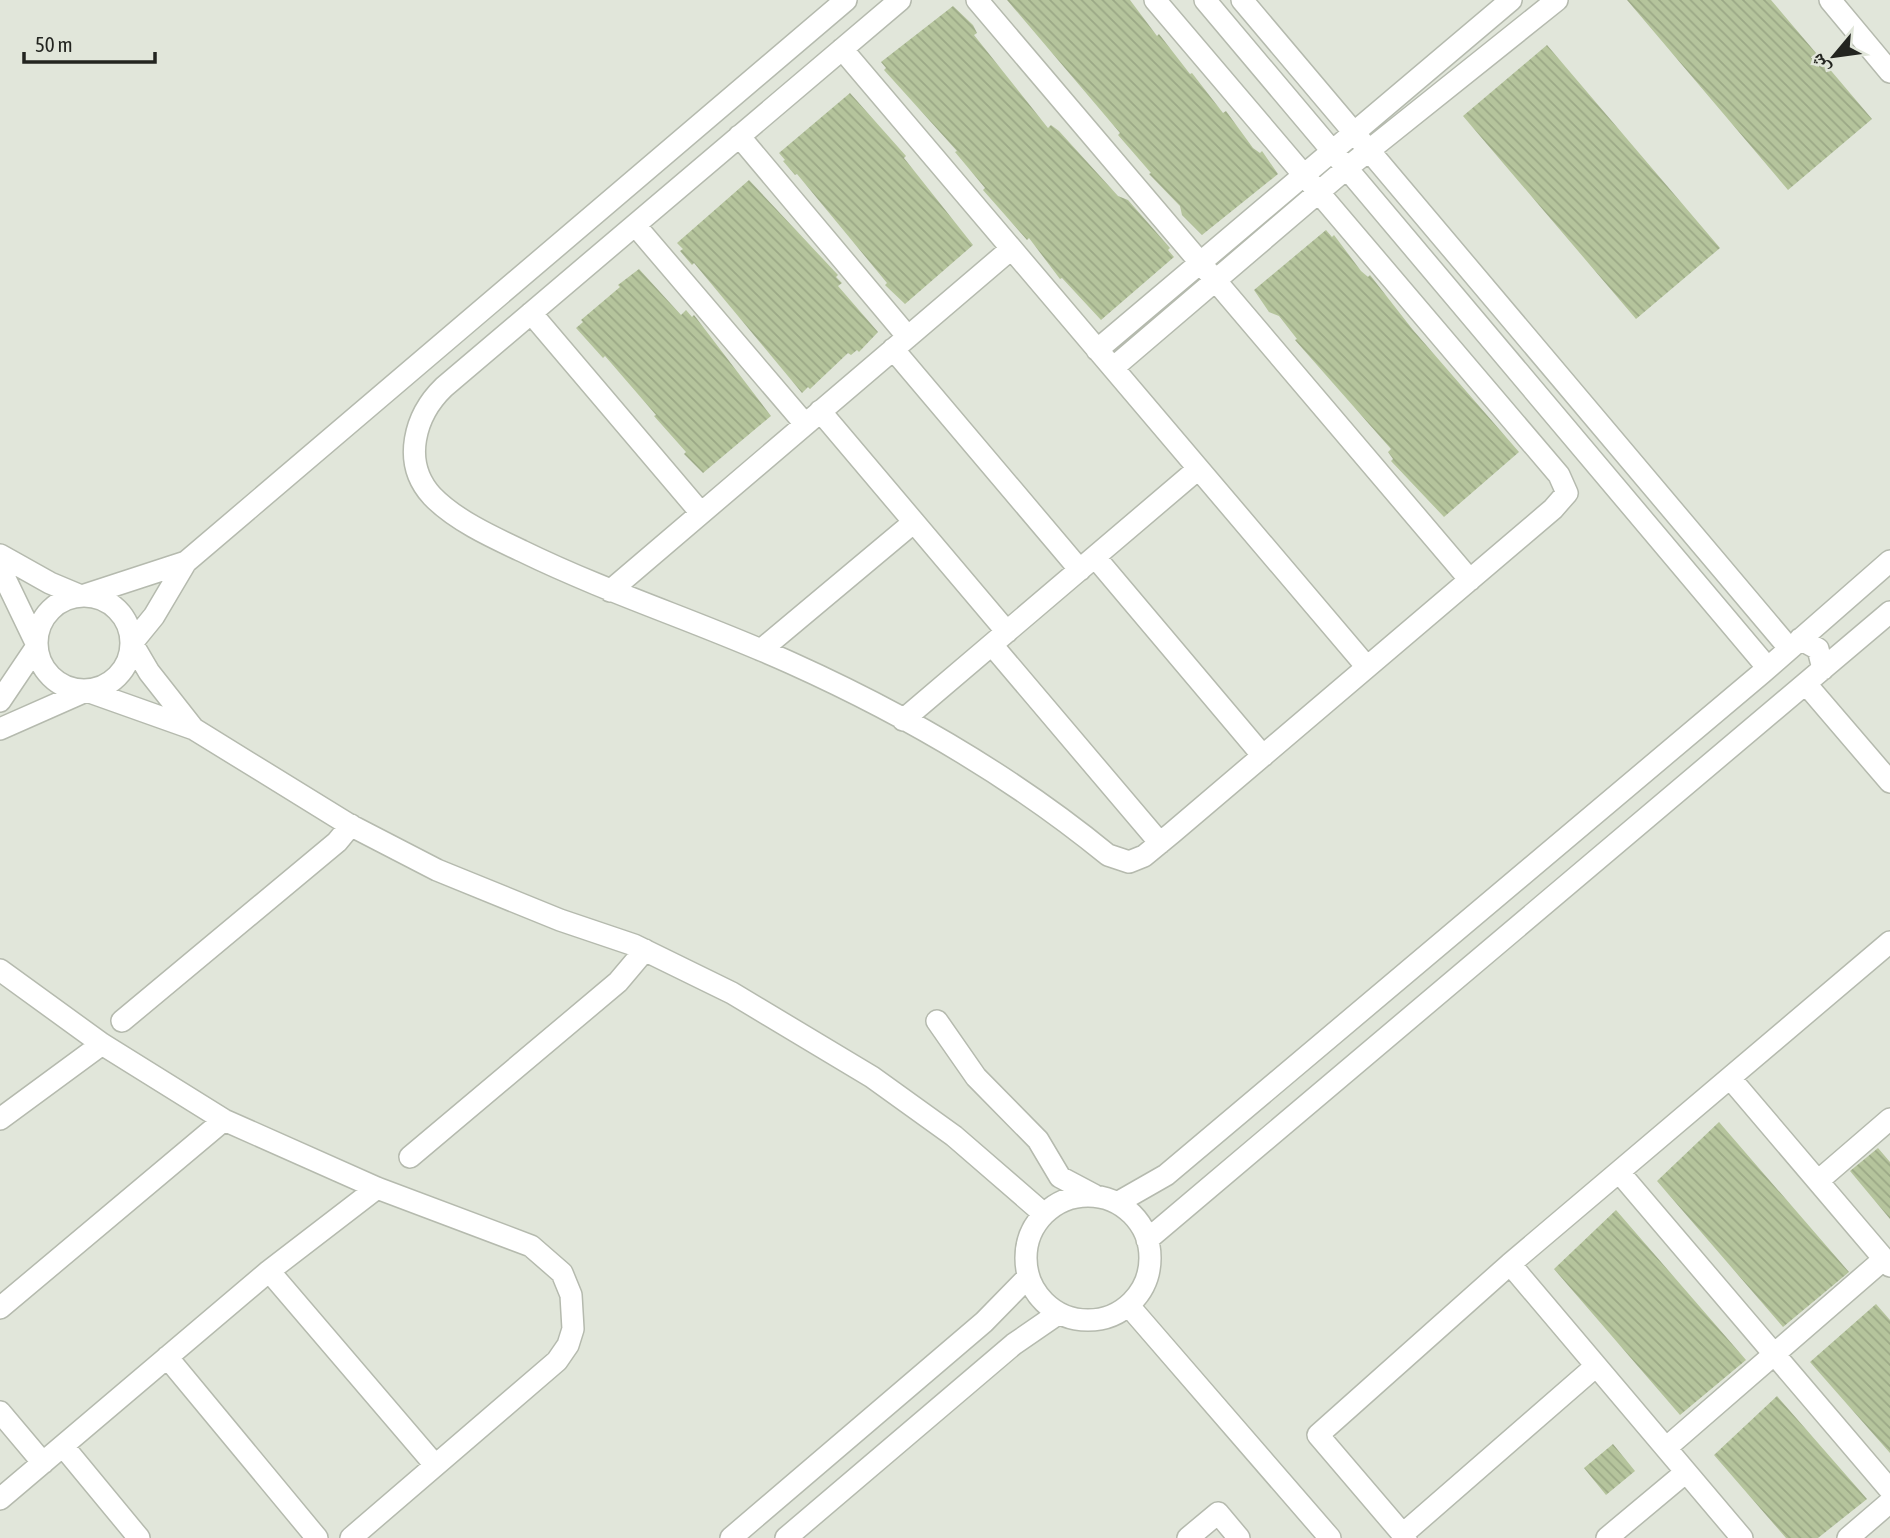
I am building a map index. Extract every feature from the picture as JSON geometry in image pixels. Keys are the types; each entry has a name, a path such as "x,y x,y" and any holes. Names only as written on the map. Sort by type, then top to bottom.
{"street":[{"path":"132,643 154,616 186,562 846,0"},
{"path":"900,0 444,387 424,410 414,445 418,470 431,494 467,521 499,540 610,591 761,650 841,687 904,720 1028,796 1115,859 1136,860 1160,843 1560,503 1567,488 1155,0"},
{"path":"977,0 1470,580"},
{"path":"1205,0 1764,670 1770,692 1789,699"},
{"path":"1242,0 1795,644 1818,649 1823,669"},
{"path":"1097,350 1511,0"},
{"path":"1113,368 1347,168 1557,0"},
{"path":"1830,0 1890,72"},
{"path":"842,49 1367,667"},
{"path":"739,136 901,343 1088,564 1263,756"},
{"path":"635,225 813,418 914,522 1000,638 1160,843"},
{"path":"610,591 1011,249"},
{"path":"531,313 701,513"},
{"path":"904,720 1198,469"},
{"path":"761,650 914,522"},
{"path":"0,555 50,583 107,601 117,608 130,630 132,643 130,655 119,676 110,684 87,691 0,729"},
{"path":"937,1021 976,1077 1038,1140 1060,1177 1108,1200 1140,1225 1147,1240 1150,1259 1147,1278 1129,1306 1107,1318 1088,1321 1059,1313 1037,1295 1028,1277 1027,1244 1032,1229 1044,1214 1063,1200 1081,1196 1108,1200 1166,1175 1890,561"},
{"path":"0,701 37,646 46,615 61,601 186,562"},
{"path":"0,568 37,646 39,658 52,679 74,690 87,691 194,729 351,825 437,870 499,897 645,950 798,1030 872,1077 954,1136 1044,1214"},
{"path":"1147,1240 1890,612"},
{"path":"132,643 149,672 194,729"},
{"path":"1806,684 1890,782"},
{"path":"122,1021 337,842 351,825"},
{"path":"1597,1366 1404,1536 1318,1436 1510,1264 1890,942"},
{"path":"410,1157 618,982 645,950"},
{"path":"0,970 102,1044 224,1120 377,1188 531,1246 562,1273 571,1295 573,1329 568,1345 557,1361 351,1538"},
{"path":"0,1119 102,1044"},
{"path":"1666,1448 1774,1354 1887,1263 1730,1077"},
{"path":"1818,1181 1890,1119"},
{"path":"0,1308 224,1120"},
{"path":"1619,1172 1890,1490"},
{"path":"0,1499 269,1271 377,1188"},
{"path":"1510,1264 1742,1538"},
{"path":"269,1271 435,1465"},
{"path":"731,1538 984,1321 1028,1277"},
{"path":"1129,1306 1330,1538"},
{"path":"786,1538 1014,1344 1059,1313"},
{"path":"167,1357 317,1538"},
{"path":"0,1412 43,1463"},
{"path":"850,1436 875,1462"},
{"path":"63,1446 139,1538"},
{"path":"811,1469 836,1495"},
{"path":"1607,1538 1686,1472"},
{"path":"1848,1538 1890,1502"},
{"path":"1188,1538 1218,1513 1239,1538"}],"building":[{"path":"1007,0 1130,0 1157,36 1159,34 1223,113 1226,111 1253,148 1260,153 1262,151 1278,174 1202,235 1182,215 1180,206 1149,174 1151,173 1118,135 1120,133"},
{"path":"1627,0 1771,0 1872,119 1788,190"},
{"path":"953,6 973,25 977,33 974,35 1048,128 1051,125 1059,131 1118,196 1128,200 1170,248 1168,250 1174,257 1101,320 1062,278 1060,279 1029,238 1027,240 983,190 985,188 955,152 957,151 884,70 886,68 881,62"},
{"path":"1547,45 1720,248 1636,319 1463,116"},
{"path":"850,93 906,156 904,158 973,245 905,304 885,285 887,283 779,153"},
{"path":"749,180 838,275 836,277 842,283 838,286 878,332 859,352 857,350 851,355 848,353 810,389 808,387 802,393 694,263 692,265 680,251 683,249 677,243"},
{"path":"1326,230 1332,237 1334,235 1361,271 1368,277 1370,275 1413,330 1519,452 1444,517 1391,461 1393,459 1388,452 1391,449 1295,340 1297,339 1279,316 1269,312 1254,290"},
{"path":"639,269 681,315 686,310 692,317 694,315 771,416 703,473 684,454 686,452 605,356 603,358 576,328 583,322 581,320 620,287 618,285"},
{"path":"1719,1122 1849,1272 1783,1327 1657,1181"},
{"path":"1878,1148 1890,1162 1890,1219 1850,1171"},
{"path":"1616,1210 1746,1360 1680,1415 1554,1269"},
{"path":"1876,1304 1890,1320 1890,1453 1810,1362"},
{"path":"1777,1396 1867,1499 1818,1538 1786,1538 1714,1455"},
{"path":"1613,1444 1635,1471 1606,1495 1584,1468"}]}
